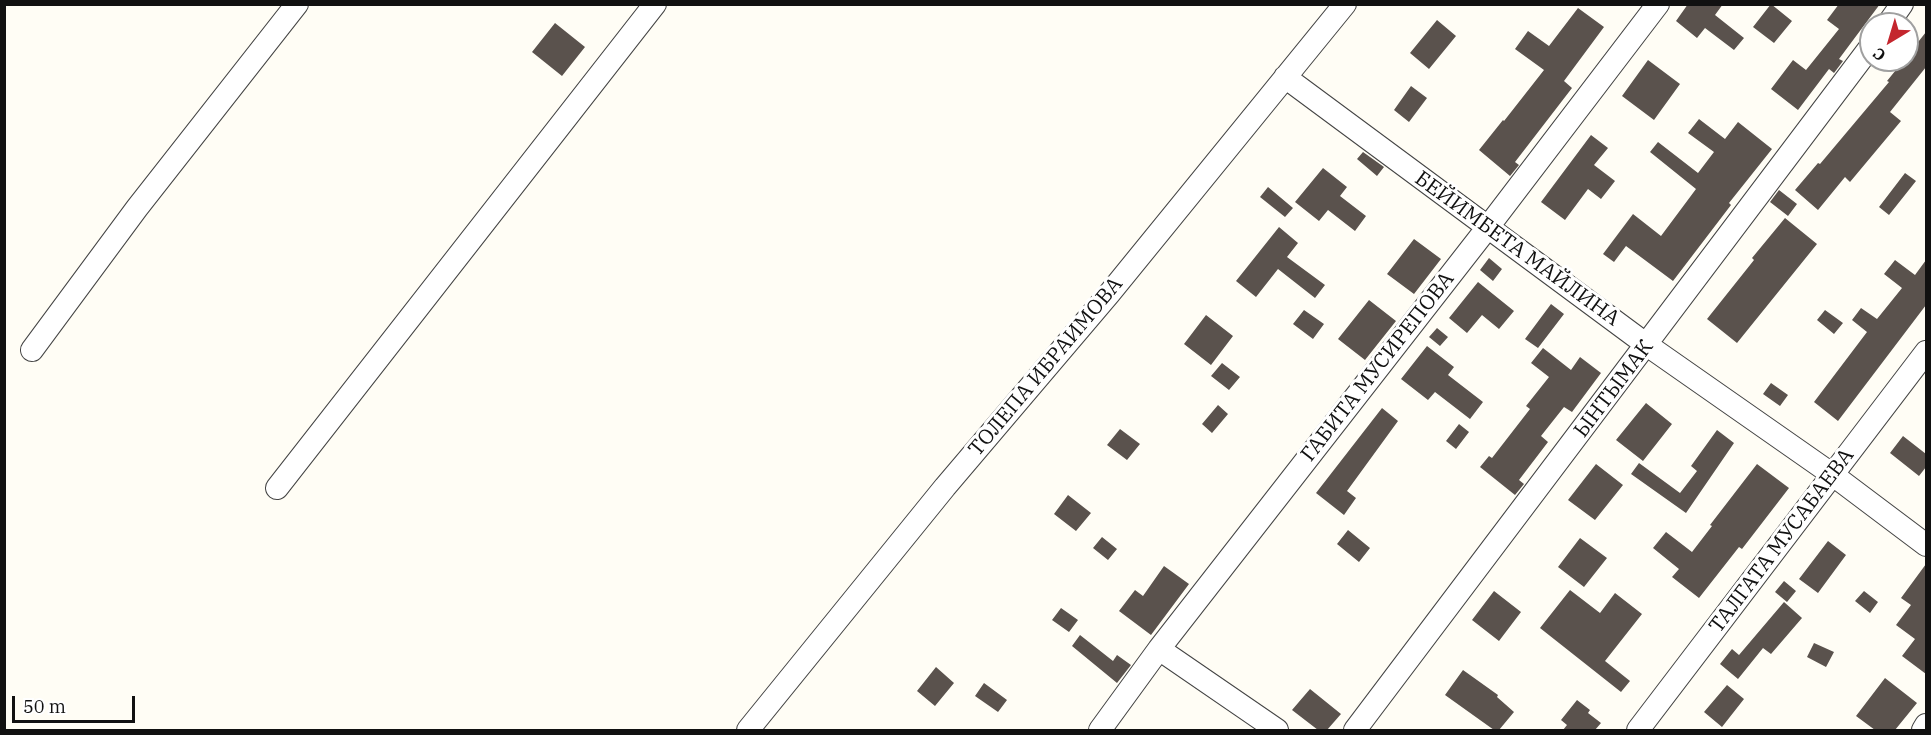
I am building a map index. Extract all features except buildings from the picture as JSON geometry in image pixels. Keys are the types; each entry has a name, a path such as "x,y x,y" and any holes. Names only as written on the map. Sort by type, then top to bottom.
{"street":[{"path":"32,350 138,208 297,4"},
{"path":"278,488 655,4"},
{"name":"ТОЛЕПА ИБРАИМОВА","path":"748,730 945,487 1109,294 1345,4"},
{"name":"ГАБИТА МУСИРЕПОВА","path":"1100,730 1159,649 1488,227 1658,4"},
{"name":"ЫНТЫМАК","path":"1355,730 1859,62"},
{"name":"БЕЙИМБЕТА МАЙЛИНА","path":"1285,77 1647,345 1833,475 1926,545"},
{"name":"ТАЛГАТА МУСАБАЕВА","path":"1638,730 1926,352"},
{"path":"1159,649 1277,730"},
{"path":"1923,730 1926,725"}]}
